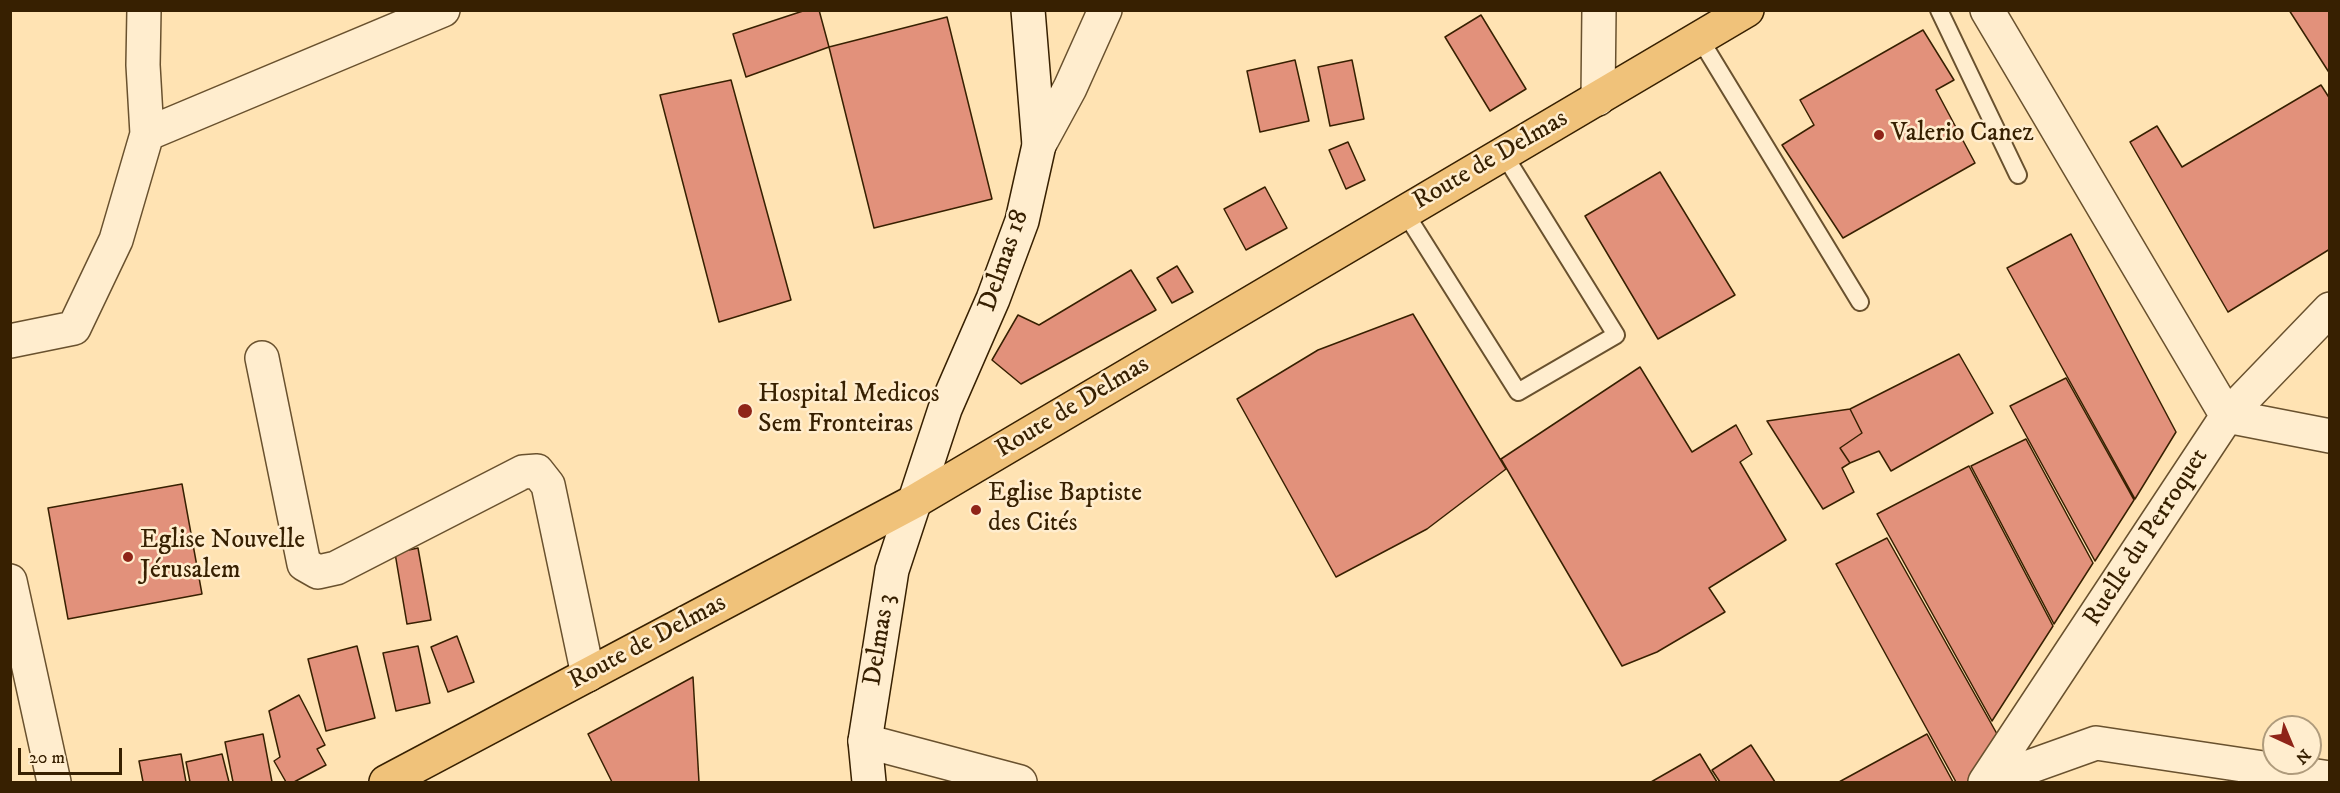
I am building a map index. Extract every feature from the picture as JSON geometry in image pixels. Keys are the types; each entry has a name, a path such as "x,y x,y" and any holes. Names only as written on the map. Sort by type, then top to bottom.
{"main road":[{"name":"Route de Delmas","path":"386,783 917,500 1747,10"}],"street":[{"path":"10,340 74,328 116,240 147,134 143,65 144,10"},
{"path":"147,134 443,10"},
{"name":"Delmas 18","path":"917,500 945,409 993,299 1022,221 1040,145 1028,10"},
{"path":"1040,145 1070,88 1105,10"},
{"path":"1598,99 1599,10"},
{"path":"1987,10 2227,417 2330,436"},
{"name":"Ruelle du Perroquet","path":"1986,783 2227,417 2330,309"},
{"path":"262,358 304,564 318,572 336,568 523,472 537,471 548,485 588,675"},
{"name":"Delmas 3","path":"869,783 865,741 892,570 917,500"},
{"path":"10,581 19,666 54,783"},
{"path":"865,741 1020,783"},
{"path":"1986,783 2096,743 2330,778"}],"lane":[{"path":"1939,10 2018,174"},
{"path":"1700,39 1860,302"},
{"path":"1404,211 1518,392 1616,335 1503,153"}],"building":[{"path":"806,10 819,10 829,47 746,77 733,34"},
{"path":"2289,10 2330,10 2330,74"},
{"path":"1481,15 1526,89 1490,111 1445,37"},
{"path":"947,17 992,199 874,228 829,47"},
{"name":"Valerio Canez","path":"1923,30 1954,80 1936,90 1975,163 1843,238 1782,145 1814,125 1800,100"},
{"path":"1295,60 1309,121 1260,132 1247,71"},
{"path":"1352,60 1364,119 1330,126 1318,67"},
{"path":"731,80 791,300 719,322 660,95"},
{"path":"2321,85 2330,99 2330,249 2228,312 2130,142 2157,126 2182,167"},
{"path":"1348,142 1365,180 1346,189 1329,150"},
{"path":"1660,172 1735,295 1658,339 1585,216"},
{"path":"1265,187 1287,228 1246,250 1224,209"},
{"path":"2071,234 2176,432 2135,499 2007,268"},
{"path":"1177,266 1193,292 1172,303 1157,278"},
{"path":"1131,270 1156,310 1021,384 992,360 1018,315 1039,325"},
{"path":"1413,314 1506,469 1427,529 1336,577 1237,399 1318,350"},
{"path":"1959,354 1993,413 1891,471 1879,451 1850,463 1840,448 1862,433 1850,409"},
{"path":"1640,367 1692,452 1736,425 1752,454 1740,462 1786,540 1709,588 1725,612 1657,652 1622,666 1501,459"},
{"path":"2066,378 2134,500 2095,561 2010,406"},
{"path":"1850,409 1862,433 1840,448 1850,463 1842,468 1854,492 1823,509 1767,421"},
{"path":"2026,439 2093,563 2054,624 1971,466"},
{"path":"1969,466 2053,626 1992,721 1877,514"},
{"path":"182,484 202,594 68,619 48,508"},
{"path":"1887,538 2001,741 1969,782 1956,782 1836,564"},
{"path":"418,548 431,620 407,624 395,553"},
{"path":"457,636 474,682 448,692 431,647"},
{"path":"357,646 375,718 326,731 308,659"},
{"path":"418,646 430,703 396,711 383,653"},
{"path":"693,677 699,782 612,782 588,734"},
{"path":"299,695 325,745 317,749 326,765 294,782 286,782 274,761 280,757 269,711"},
{"path":"263,734 272,782 233,782 225,742"},
{"path":"1927,734 1953,782 1839,782"},
{"path":"1751,745 1775,782 1720,782 1712,770"},
{"path":"181,754 186,782 143,782 139,761"},
{"path":"222,754 229,782 190,782 186,762"},
{"path":"1700,754 1717,782 1651,782"}],"place":[{"name":"Valerio Canez","path":"1879,135"},
{"name":"Hospital Medicos Sem Fronteiras","path":"745,411"},
{"name":"Eglise Baptiste des Cités","path":"976,510"},
{"name":"Eglise Nouvelle Jérusalem","path":"128,557"}]}
